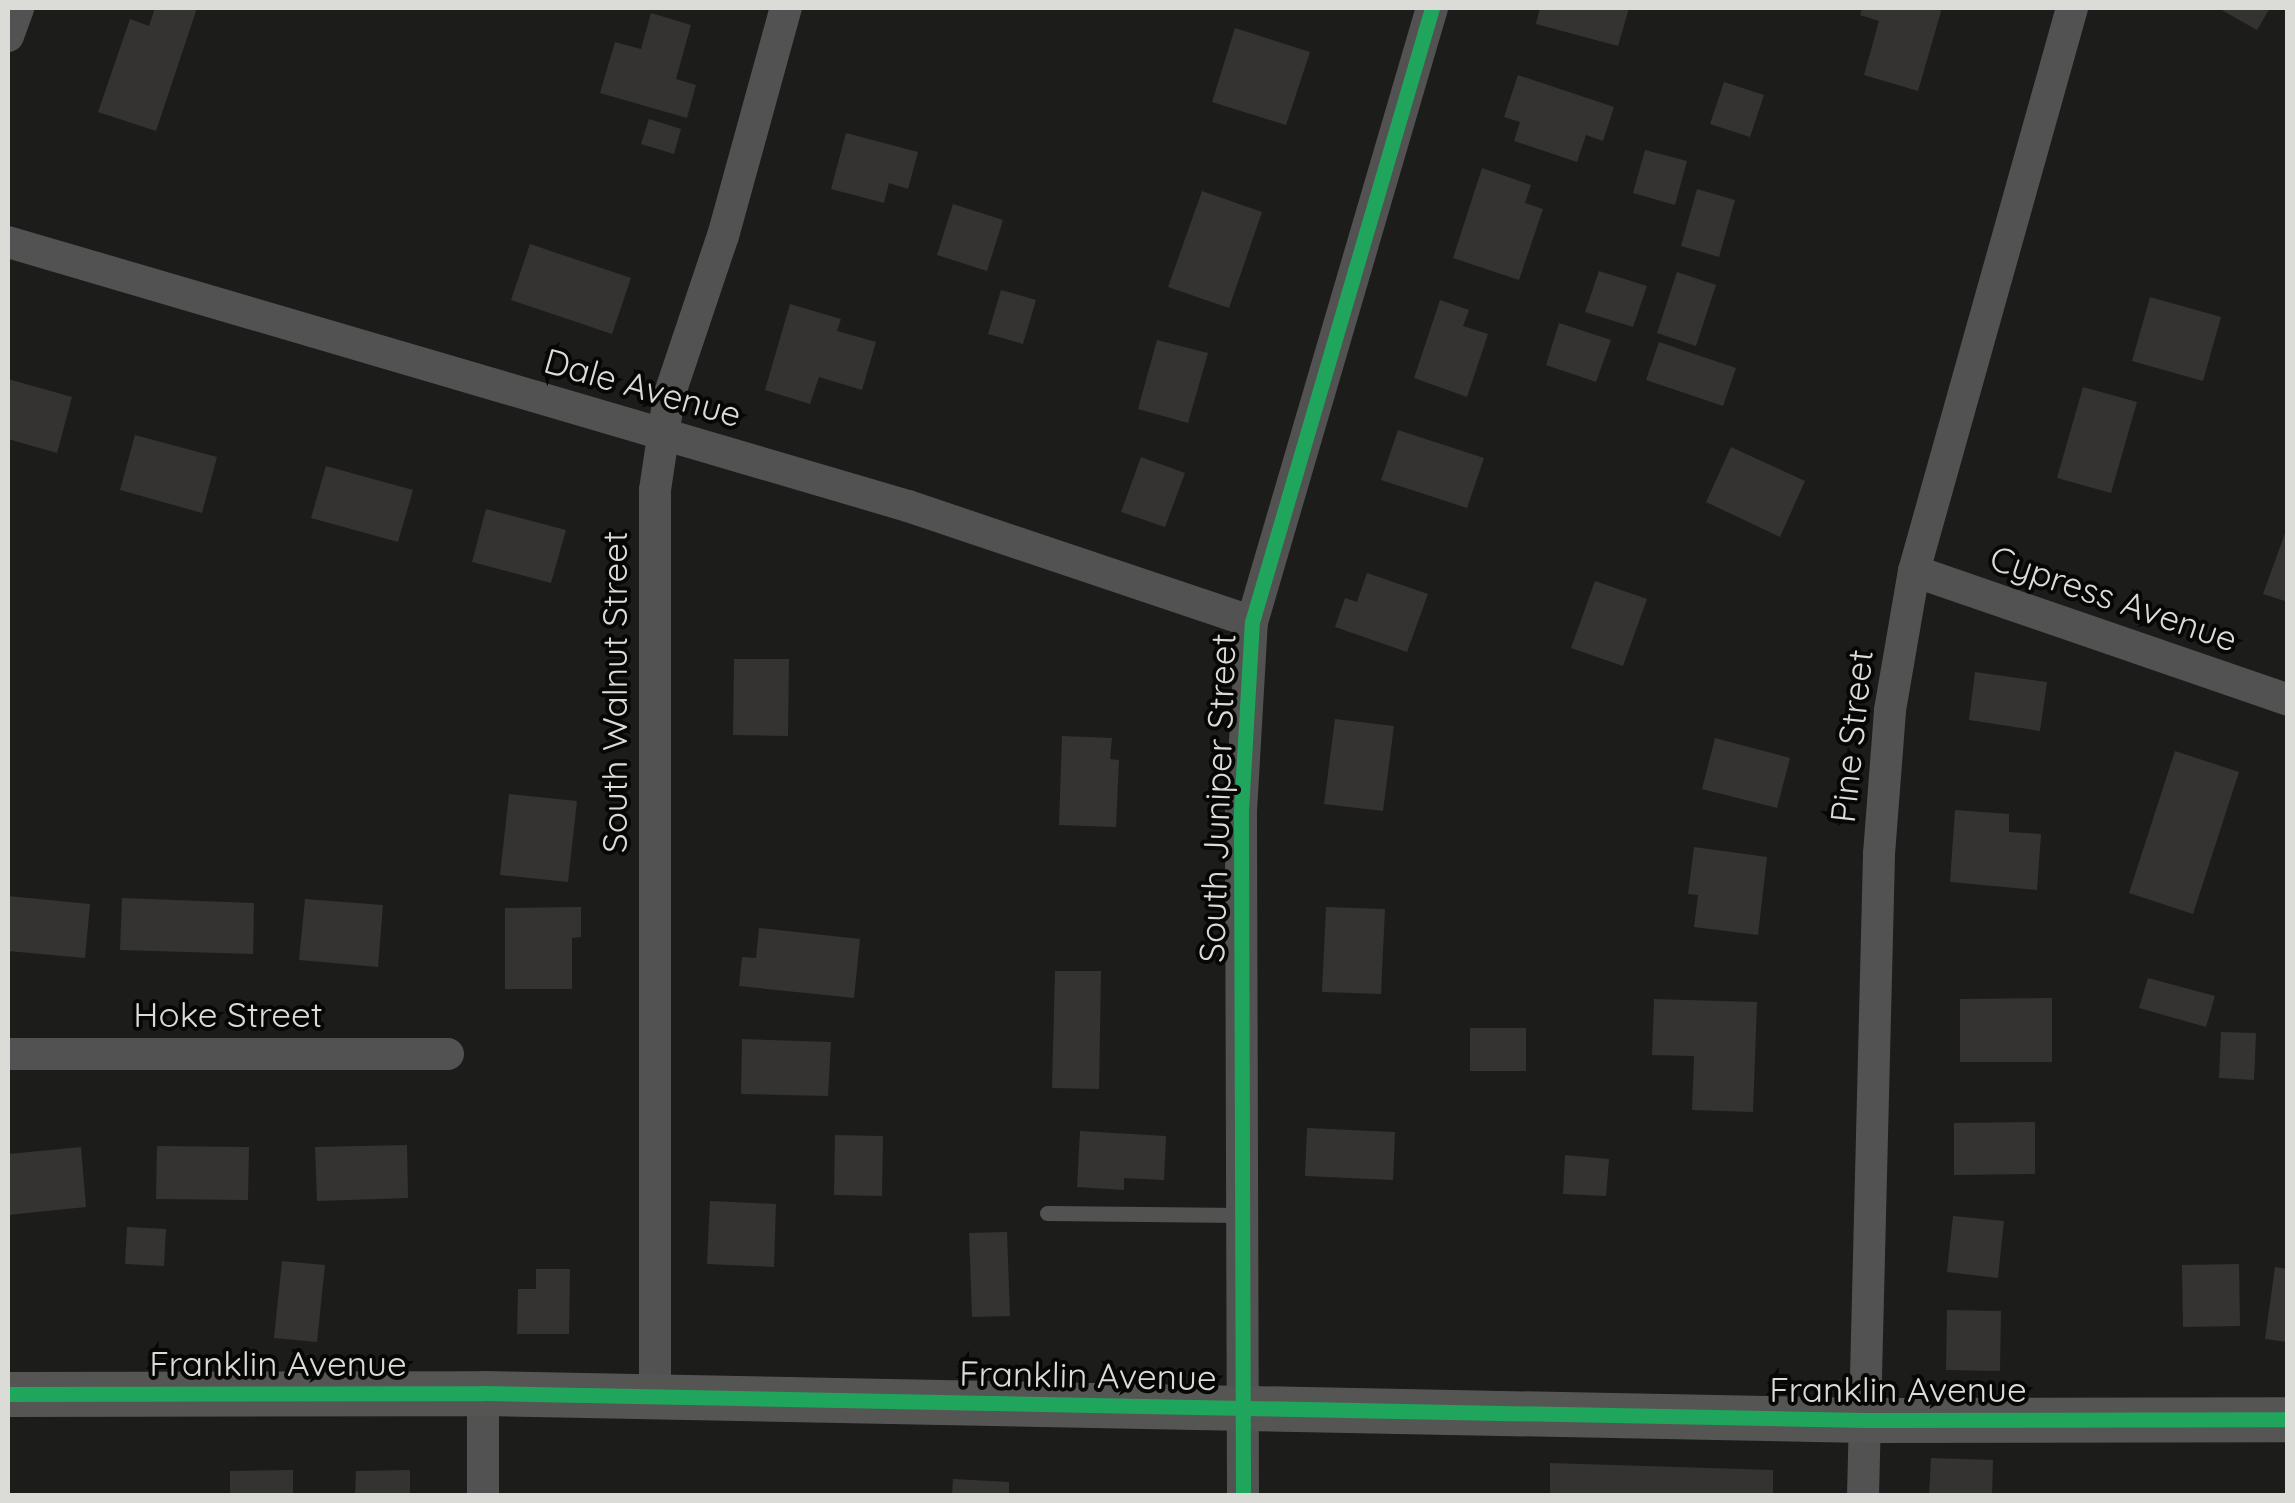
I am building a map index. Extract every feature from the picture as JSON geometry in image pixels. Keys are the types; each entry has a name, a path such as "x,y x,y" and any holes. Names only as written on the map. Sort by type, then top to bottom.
{"street":[{"path":"8,36 18,8"},
{"name":"South Walnut Street","path":"655,1396 652,672 660,434 723,236 786,8"},
{"name":"South Juniper Street","path":"1242,1496 1241,811 1252,622 1432,8"},
{"name":"Pine Street","path":"1863,1496 1879,854 1890,710 1914,571 2072,8"},
{"name":"Dale Avenue","path":"8,242 908,506 1252,622"},
{"name":"Cypress Avenue","path":"1914,571 2288,700"},
{"name":"Hoke Street","path":"8,1054 448,1054"},
{"path":"483,1393 483,1496"},
{"name":"Franklin Avenue","path":"8,1394 483,1393 1865,1420 2288,1419"}],"lane":[{"path":"1047,1214 1240,1215"}],"building":[{"path":"155,8 197,8 156,131 98,112 130,19 149,26"},
{"path":"1540,8 1629,8 1618,46 1536,24"},
{"path":"1862,8 1942,8 1918,91 1864,75 1879,21 1860,15"},
{"path":"2218,8 2270,8 2257,30"},
{"path":"651,13 691,25 676,79 696,85 687,118 600,93 615,42 641,49"},
{"path":"1235,28 1310,52 1286,125 1212,102"},
{"path":"1518,75 1614,107 1603,141 1586,135 1577,162 1514,141 1520,122 1504,117"},
{"path":"1724,82 1764,95 1750,137 1710,124"},
{"path":"649,119 681,129 674,154 641,144"},
{"path":"846,133 918,152 908,189 889,183 884,203 831,189"},
{"path":"1645,150 1687,161 1675,205 1633,193"},
{"path":"1482,168 1531,185 1525,203 1543,209 1519,280 1453,258"},
{"path":"1697,189 1735,200 1719,257 1681,246"},
{"path":"1202,191 1262,212 1229,308 1168,287"},
{"path":"953,204 1003,220 987,271 937,255"},
{"path":"530,244 631,278 612,334 511,300"},
{"path":"1599,271 1647,286 1633,327 1585,312"},
{"path":"1677,272 1716,285 1696,346 1657,333"},
{"path":"1001,290 1036,300 1023,344 988,334"},
{"path":"2150,297 2221,317 2203,381 2132,361"},
{"path":"1440,300 1469,310 1463,326 1488,334 1467,397 1414,378"},
{"path":"790,304 841,319 837,331 876,342 862,390 819,377 810,404 765,390"},
{"path":"1559,323 1611,340 1596,382 1546,365"},
{"path":"1157,340 1208,353 1188,423 1138,409"},
{"path":"1659,342 1736,368 1723,406 1646,380"},
{"path":"8,379 72,397 57,453 8,439"},
{"path":"2083,387 2137,402 2111,493 2057,478"},
{"path":"1398,430 1484,458 1467,508 1381,480"},
{"path":"135,435 217,457 202,513 120,490"},
{"path":"1731,447 1805,481 1780,537 1706,502"},
{"path":"1141,457 1185,473 1165,527 1121,512"},
{"path":"326,466 413,490 398,542 311,518"},
{"path":"486,509 566,530 551,583 472,562"},
{"path":"2288,525 2288,602 2263,594"},
{"path":"1367,573 1428,594 1407,652 1335,627 1345,598 1357,602"},
{"path":"1595,581 1647,599 1623,666 1571,648"},
{"path":"734,659 789,659 788,736 733,735"},
{"path":"1975,672 2047,682 2040,731 1969,720"},
{"path":"1335,719 1394,726 1383,811 1324,804"},
{"path":"1062,736 1112,738 1110,759 1119,760 1116,827 1059,825"},
{"path":"1715,738 1790,758 1777,808 1702,789"},
{"path":"2175,751 2239,772 2193,914 2129,893"},
{"path":"509,794 577,801 568,882 500,875"},
{"path":"1955,810 2009,814 2009,832 2041,834 2037,890 1950,882"},
{"path":"1694,847 1767,857 1758,935 1694,927 1698,895 1688,894"},
{"path":"8,896 90,904 85,958 8,951"},
{"path":"122,898 254,903 253,954 120,950"},
{"path":"305,899 383,905 378,967 299,960"},
{"path":"581,907 581,937 572,938 572,989 505,989 505,908"},
{"path":"1326,907 1385,909 1381,994 1322,992"},
{"path":"759,928 860,939 854,998 739,986 742,957 756,958"},
{"path":"1055,971 1101,971 1099,1089 1052,1088"},
{"path":"2148,978 2215,996 2206,1027 2139,1008"},
{"path":"2052,998 2052,1062 1960,1062 1960,999"},
{"path":"1654,999 1757,1002 1753,1112 1692,1110 1694,1056 1652,1055"},
{"path":"1470,1028 1526,1028 1526,1071 1470,1071"},
{"path":"2221,1032 2256,1033 2254,1080 2219,1078"},
{"path":"742,1039 831,1042 828,1096 741,1094"},
{"path":"2035,1122 2035,1174 1954,1175 1954,1123"},
{"path":"1307,1128 1395,1132 1393,1180 1305,1176"},
{"path":"1080,1131 1166,1136 1164,1180 1124,1178 1124,1190 1077,1187"},
{"path":"835,1135 883,1136 882,1196 834,1195"},
{"path":"407,1145 408,1198 317,1201 315,1147"},
{"path":"157,1146 249,1147 248,1200 156,1199"},
{"path":"81,1147 86,1207 8,1215 8,1154"},
{"path":"1565,1155 1609,1159 1606,1196 1563,1194"},
{"path":"710,1201 776,1204 774,1267 707,1264"},
{"path":"1953,1216 2004,1221 1998,1278 1947,1272"},
{"path":"127,1227 166,1229 164,1266 125,1264"},
{"path":"1007,1232 1010,1316 972,1317 969,1233"},
{"path":"282,1261 325,1265 317,1342 274,1338"},
{"path":"2239,1264 2240,1326 2183,1327 2182,1265"},
{"path":"2275,1267 2288,1269 2288,1342 2265,1339"},
{"path":"536,1269 570,1269 569,1334 517,1334 518,1289 536,1289"},
{"path":"1947,1310 2001,1311 2000,1371 1946,1370"},
{"path":"1931,1458 1993,1460 1992,1496 1929,1496"},
{"path":"1550,1463 1773,1470 1773,1496 1550,1496"},
{"path":"293,1470 293,1496 230,1496 230,1471"},
{"path":"410,1470 410,1496 355,1496 356,1471"},
{"path":"953,1479 1009,1482 1009,1496 952,1496"}],"cycle path":[{"path":"1243,1496 1241,811 1252,622 1432,8"},
{"path":"8,1394 483,1393 1865,1420 2288,1419"}]}
